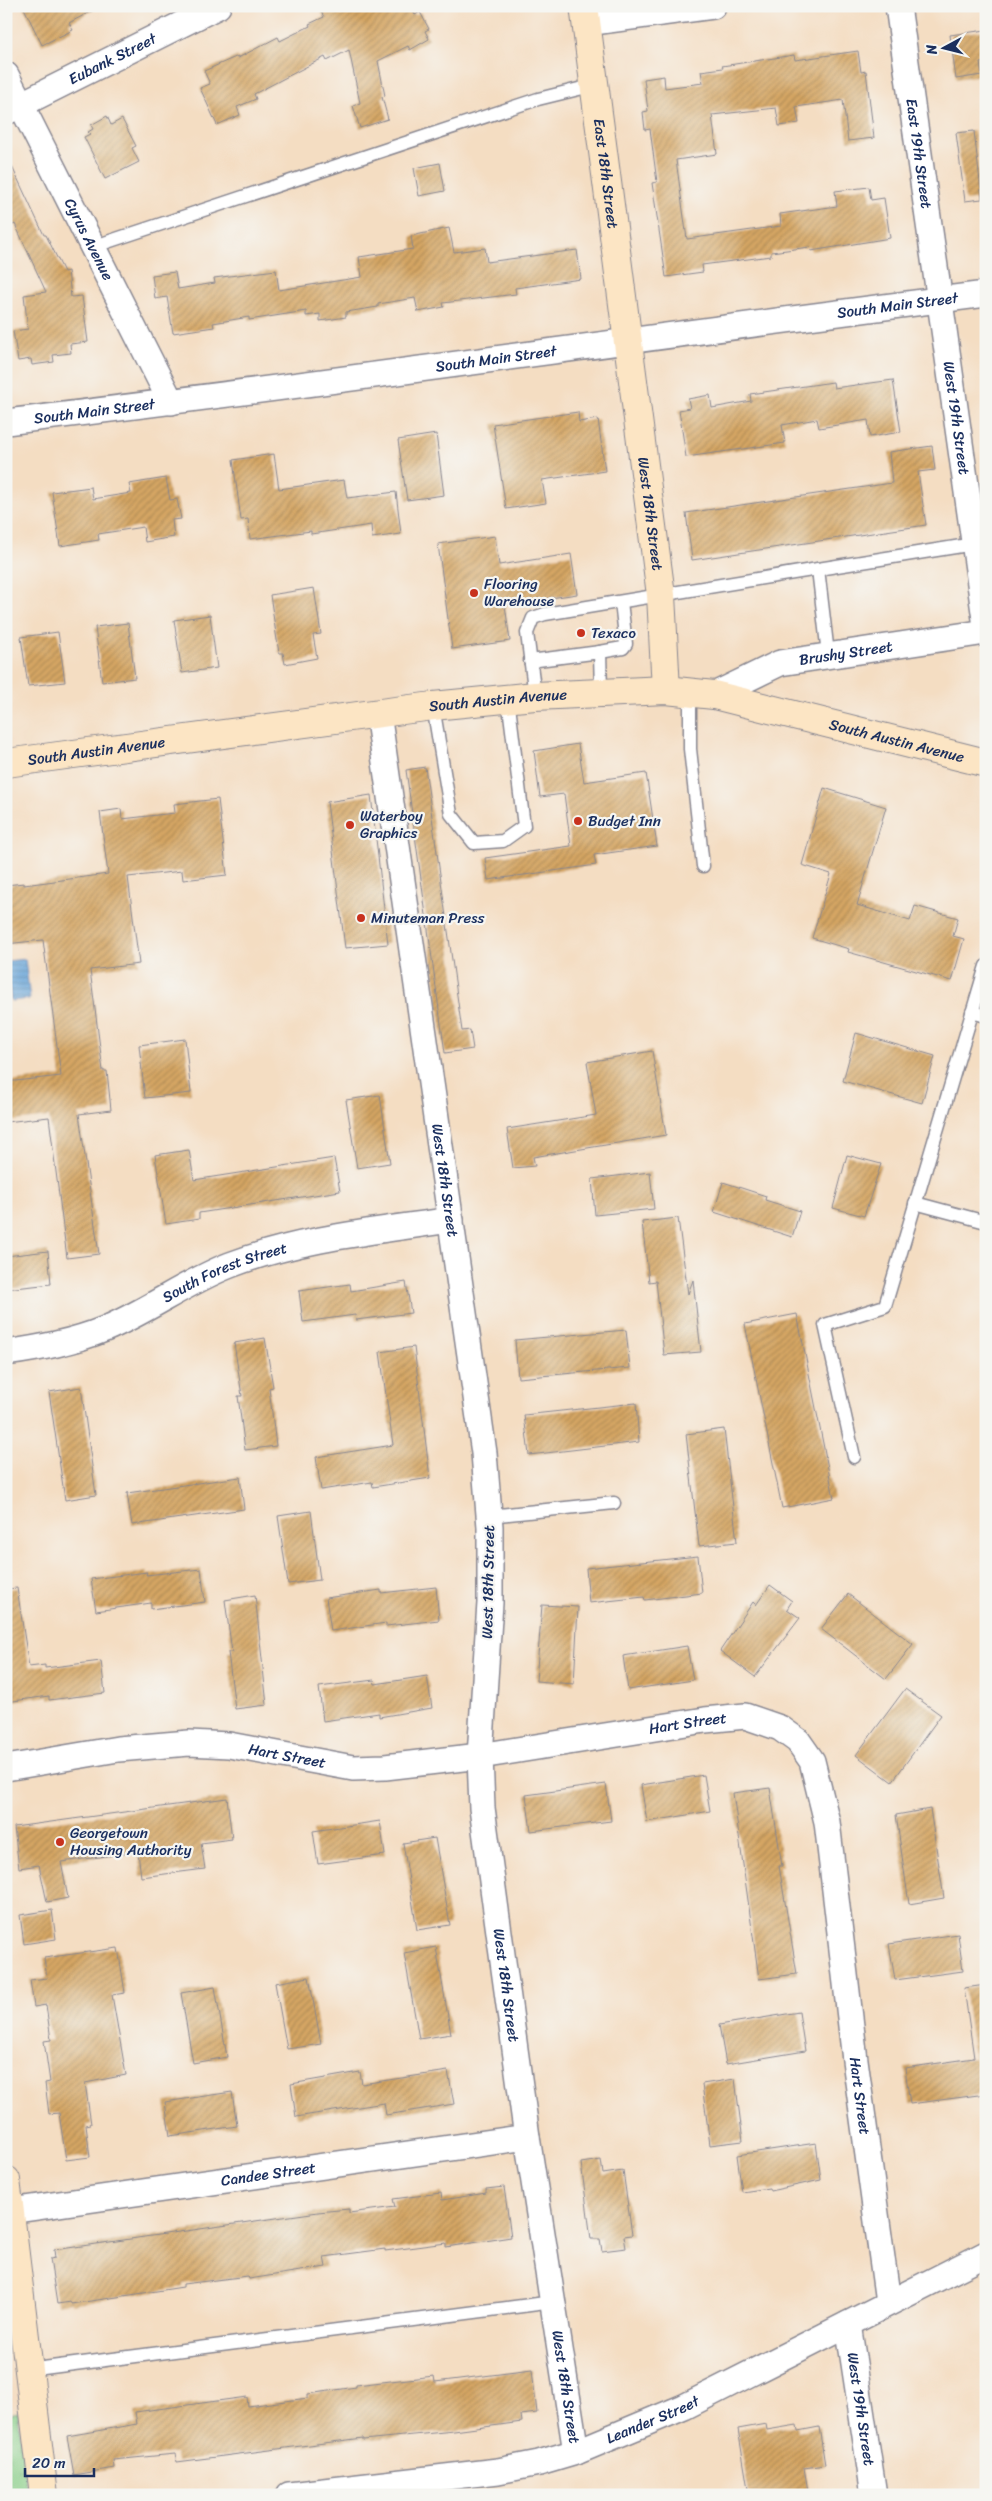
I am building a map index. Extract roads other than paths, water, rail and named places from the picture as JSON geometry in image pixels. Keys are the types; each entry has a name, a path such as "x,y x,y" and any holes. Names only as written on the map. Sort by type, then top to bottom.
{"street":[{"name":"Eubank Street","path":"13,109 218,6"},
{"path":"585,14 713,6"},
{"name":"East 19th Street","path":"898,6 938,300"},
{"name":"East 18th Street","path":"585,14 629,339"},
{"name":"Cyrus Avenue","path":"6,75 13,109 92,247 171,402"},
{"name":"South Main Street","path":"6,422 171,402 629,339 986,294"},
{"name":"West 19th Street","path":"938,300 986,626"},
{"name":"West 18th Street","path":"629,339 661,596 690,692"},
{"name":"Brushy Street","path":"690,692 780,662 986,632"},
{"name":"South Austin Avenue","path":"6,763 378,713 508,698 601,692 690,692 986,764"},
{"name":"West 18th Street","path":"378,713 484,1453 489,1516 490,1603 480,1756 482,1808 527,2136 576,2452"},
{"name":"South Forest Street","path":"6,1353 50,1347 106,1329 227,1266 264,1253 311,1241 451,1220"},
{"name":"Hart Street","path":"6,1768 118,1749 190,1742 229,1745 352,1768 385,1767 480,1756 706,1720 745,1716 780,1728 798,1741 812,1761 827,1822 855,2060 888,2302"},
{"name":"Candee Street","path":"10,2210 527,2136"},
{"path":"6,2180 44,2495"},
{"name":"Leander Street","path":"289,2495 498,2471 538,2464 576,2452 684,2407 986,2254"},
{"name":"West 19th Street","path":"848,2324 874,2495"}],"lane":[{"path":"92,247 538,99 594,85"},
{"path":"535,696 527,633 533,618 545,614 974,544"},
{"path":"818,569 828,654"},
{"path":"530,661 623,648 626,644 621,602"},
{"path":"600,652 601,692"},
{"path":"690,692 690,749 703,866"},
{"path":"433,706 451,814 474,843 503,841 524,826 508,698"},
{"path":"854,1457 825,1325 885,1306 986,966"},
{"path":"972,1012 986,1016"},
{"path":"915,1202 986,1222"},
{"path":"489,1516 614,1503"},
{"path":"28,2370 553,2302"}],"water":[{"path":"25,959 30,999 11,1001 7,961"}],"place":[{"name":"Flooring Warehouse","path":"474,593"},
{"name":"Texaco","path":"581,633"},
{"name":"Budget Inn","path":"578,821"},
{"name":"Waterboy Graphics","path":"350,825"},
{"name":"Minuteman Press","path":"361,918"},
{"name":"Georgetown Housing Authority","path":"60,1842"}]}
